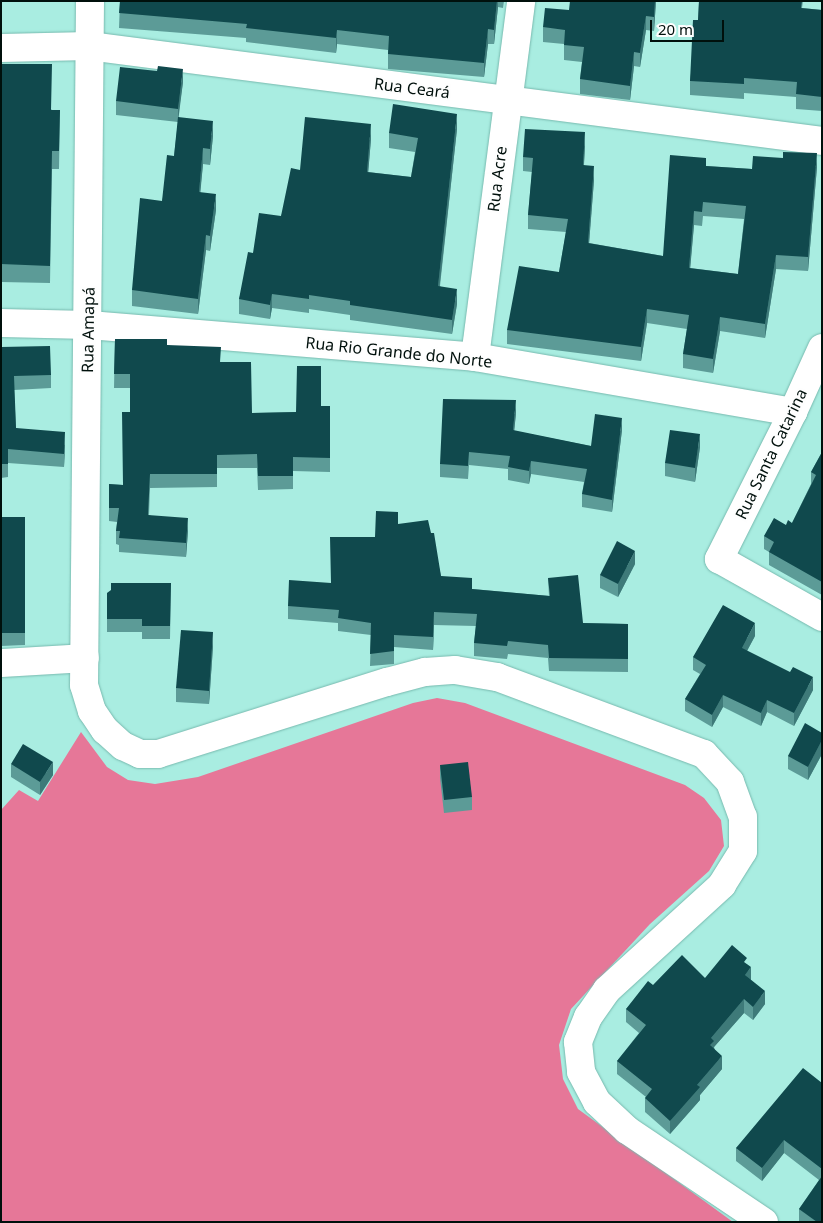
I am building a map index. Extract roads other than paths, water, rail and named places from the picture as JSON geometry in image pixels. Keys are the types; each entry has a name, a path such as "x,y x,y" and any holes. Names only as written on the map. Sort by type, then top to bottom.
{"street":[{"name":"Rua Amapá","path":"90,1 85,694 99,723 111,736 140,754 158,754 188,747 425,672 455,670 497,677 704,754 730,782 743,817 743,851 722,884 614,984 588,1017 578,1042 581,1072 597,1102 628,1130 764,1222"},
{"name":"Rua Acre","path":"475,358 521,1"},
{"name":"Rua Ceará","path":"1,48 89,46 822,141"},
{"name":"Rua Rio Grande do Norte","path":"1,323 89,324 475,358 794,412"},
{"name":"Rua Santa Catarina","path":"822,348 794,412 719,560 822,617"},
{"path":"1,663 85,658"}]}
